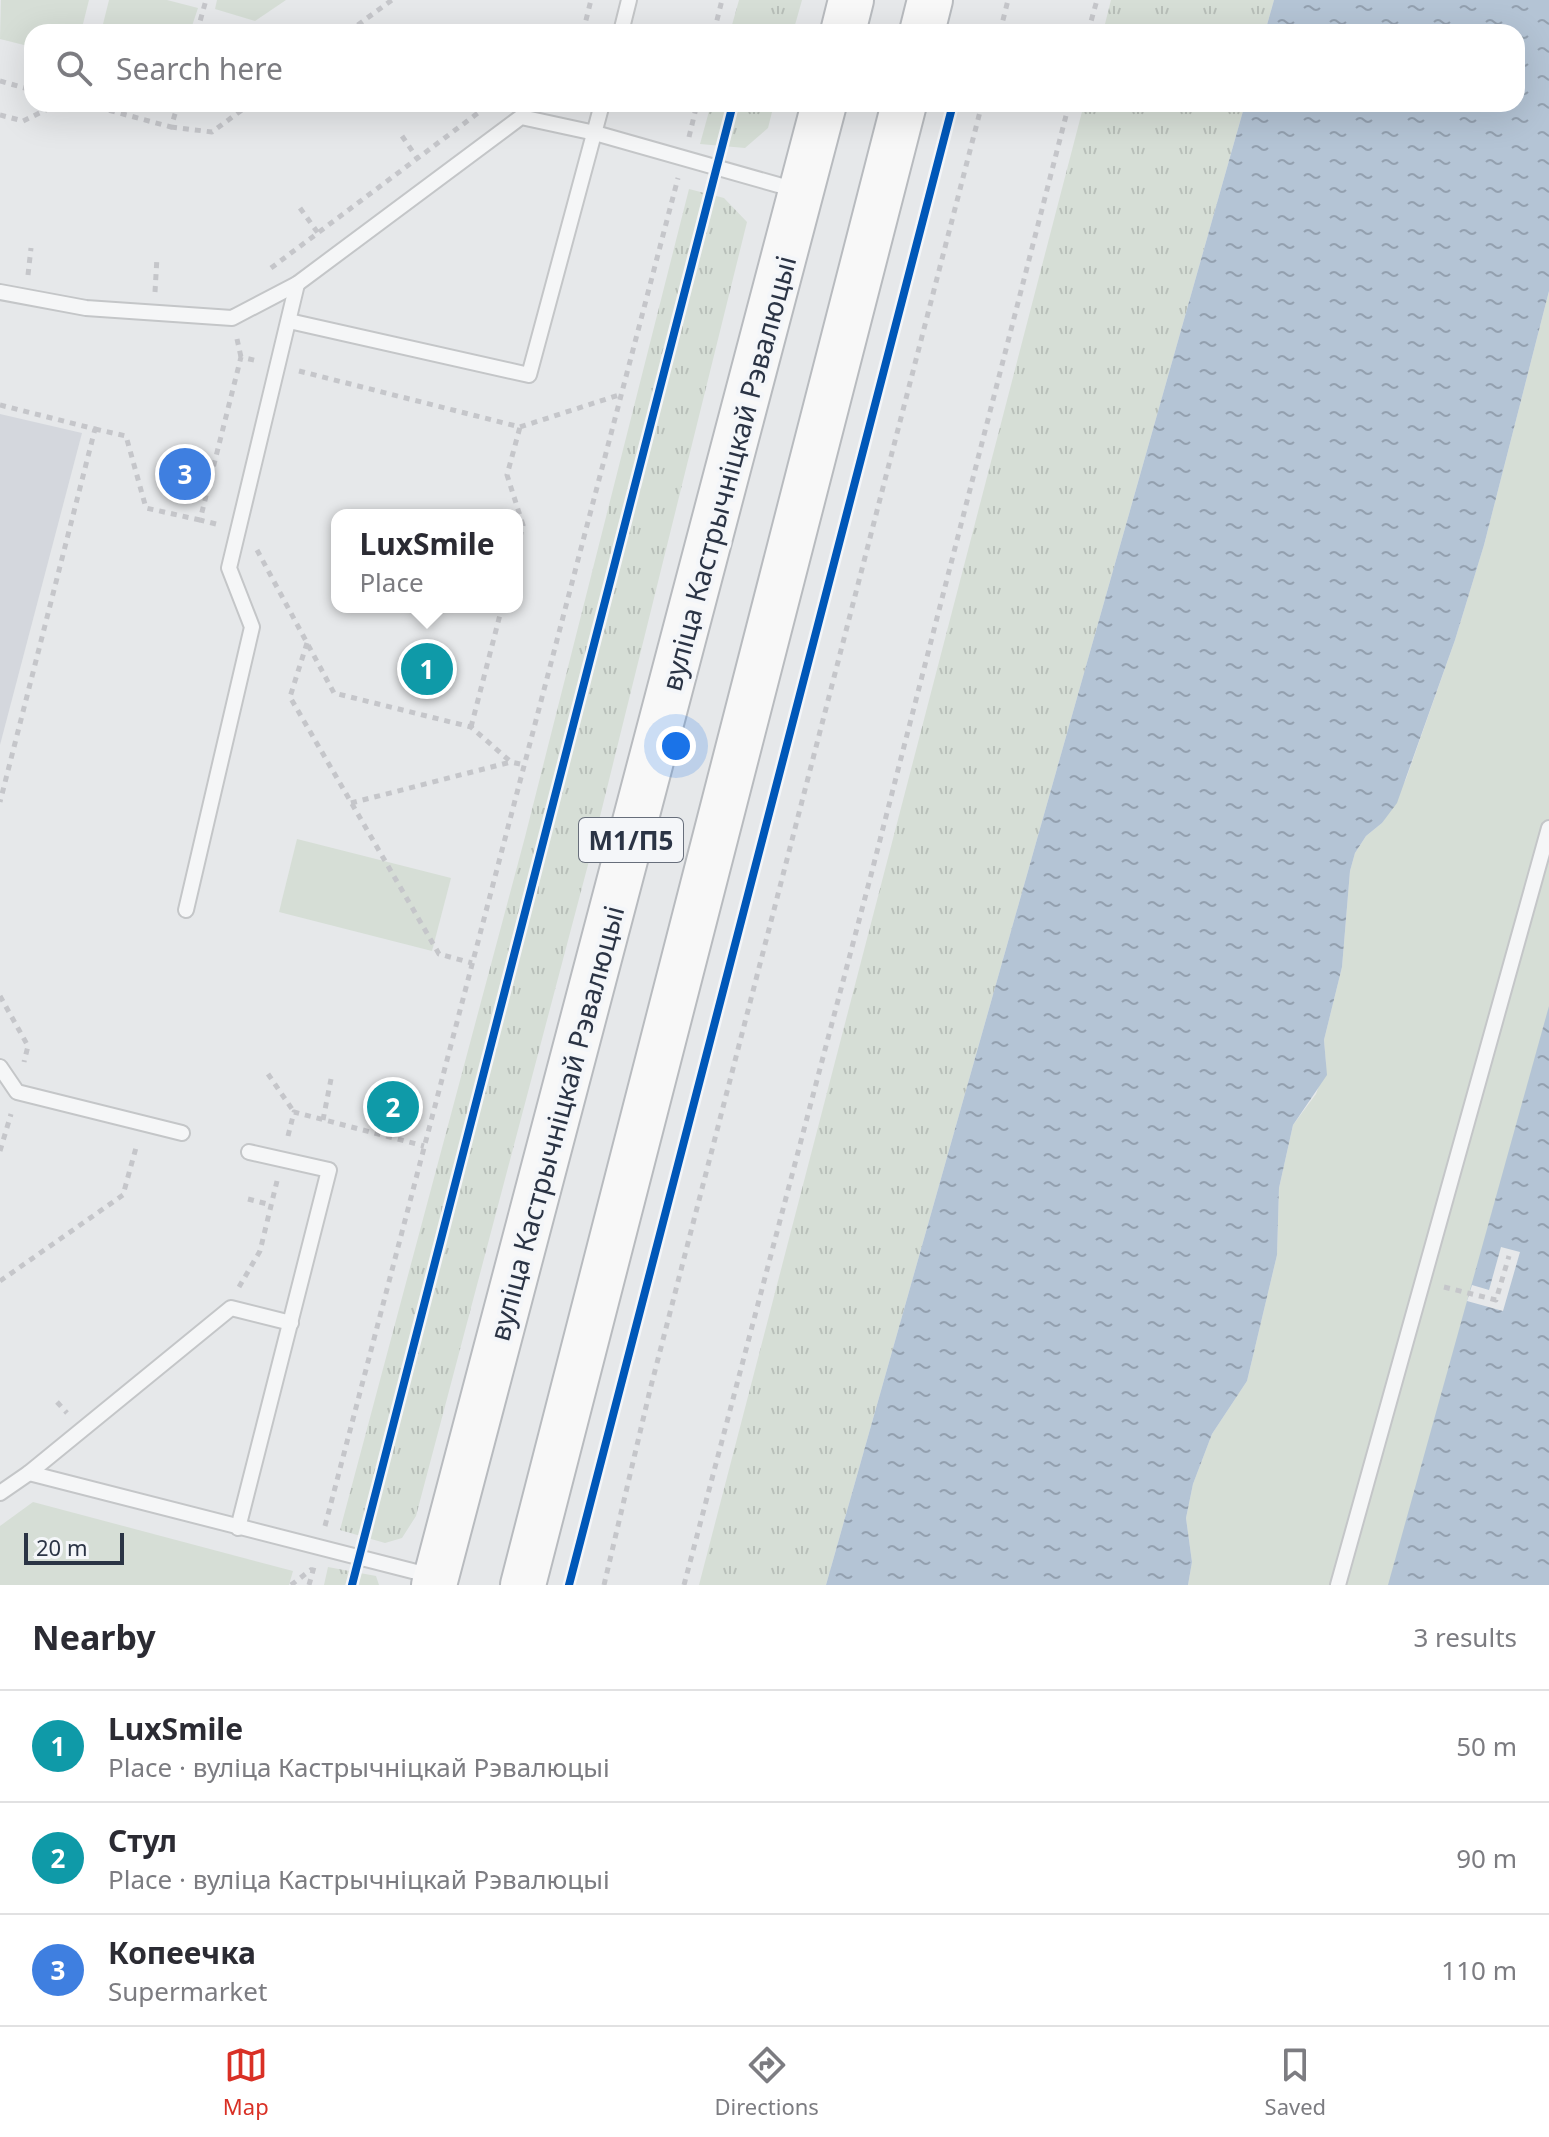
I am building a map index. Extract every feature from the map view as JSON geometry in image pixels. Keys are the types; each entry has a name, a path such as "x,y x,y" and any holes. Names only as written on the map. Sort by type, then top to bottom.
{"highway":[{"path":"845,24 851,0"},
{"path":"924,24 930,0"},
{"name":"вуліца Кастрычніцкай Рэвалюцыі","path":"436,1581 822,112"},
{"name":"М1/П5","path":"523,1585 902,112"}],"lane":[{"path":"623,24 629,0"},
{"path":"289,321 529,375 600,112"},
{"path":"0,292 86,308 232,318 297,284 521,117 595,133 802,191"},
{"path":"186,910 252,627 229,568 297,284"},
{"path":"1338,1585 1549,828"},
{"path":"0,1067 17,1092 182,1133"},
{"path":"238,1528 329,1170 249,1152"},
{"path":"0,1493 29,1473 231,1308 291,1323"},
{"path":"29,1473 436,1581"}],"path":[{"path":"199,24 206,0"},
{"path":"359,24 392,0"},
{"path":"585,24 591,0"},
{"path":"716,24 722,0"},
{"path":"1002,24 1008,0"},
{"path":"1090,24 1097,0"},
{"path":"0,81 24,88"},
{"path":"0,115 23,121 42,112"},
{"path":"116,112 171,127 212,132 239,112"},
{"path":"171,127 176,112"},
{"path":"260,276 479,112"},
{"path":"309,1585 695,112"},
{"path":"604,1585 650,1390 980,112"},
{"path":"684,1585 1067,112"},
{"path":"402,136 418,158"},
{"path":"300,208 318,233"},
{"path":"27,281 31,248"},
{"path":"155,298 157,257"},
{"path":"200,520 241,357 520,427 622,394"},
{"path":"0,405 126,436 146,508 238,530 255,546 334,693 471,727 511,762"},
{"path":"518,509 507,475 520,427"},
{"path":"0,802 95,429"},
{"path":"471,727 500,613"},
{"path":"307,643 290,697 439,954 472,963"},
{"path":"351,803 511,762 525,765"},
{"path":"268,1074 294,1112 424,1146"},
{"path":"323,1120 331,1079"},
{"path":"233,1292 244,1283 260,1251 294,1112"},
{"path":"0,1281 123,1195 142,1123"},
{"path":"248,1199 271,1205"},
{"path":"1466,1292 1496,1300 1509,1256"},
{"path":"57,1402 67,1414"},
{"path":"56,1422 79,1405"},
{"path":"291,1585 313,1569"}],"shaded area":[{"path":"0,414 82,433 0,745"}],"green space":[{"path":"1,0 89,0 83,24 24,24 24,45 0,39"},
{"path":"109,0 167,0 198,8 193,24 103,24"},
{"path":"217,0 286,0 255,21 215,9"},
{"path":"739,0 802,0 795,24 732,24"},
{"path":"1111,0 1274,0 1267,24 1105,24"},
{"path":"709,112 772,112 768,128 745,148 700,144"},
{"path":"1082,112 1243,112 826,1585 699,1585"},
{"path":"689,189 724,198 747,222 589,861 416,1516 402,1538 385,1543 340,1530 525,837"},
{"path":"1549,291 1549,1585 1188,1585 1192,1562 1186,1518 1193,1484 1212,1434 1247,1381 1277,1255 1279,1188 1293,1125 1316,1094 1326,1065 1324,1040 1342,967 1350,871 1355,853 1366,836 1382,823 1406,779 1455,640 1484,545"},
{"path":"297,839 451,878 432,951 279,912"},
{"path":"33,1502 293,1571 289,1585 0,1585 0,1526"},
{"path":"328,1567 376,1576 379,1585 324,1585"}],"water":[{"path":"1274,0 1549,0 1549,291 1484,545 1455,640 1397,803 1382,823 1366,836 1355,853 1350,871 1342,967 1324,1040 1327,1075 1293,1125 1279,1188 1277,1255 1247,1381 1212,1434 1193,1484 1186,1518 1192,1562 1188,1585 826,1585 1243,112 1525,112 1525,24 1267,24"},
{"path":"1549,1006 1549,1585 1388,1585"}],"pier":[{"path":"1501,1247 1520,1252 1503,1311 1467,1301 1472,1285 1489,1290"}],"cycle path":[{"path":"352,1585 731,112"},
{"path":"569,1585 951,112"}],"place":[{"name":"Копеечка","path":"185,474"},
{"name":"LuxSmile","path":"427,669"},
{"name":"Стул","path":"393,1107"}]}
